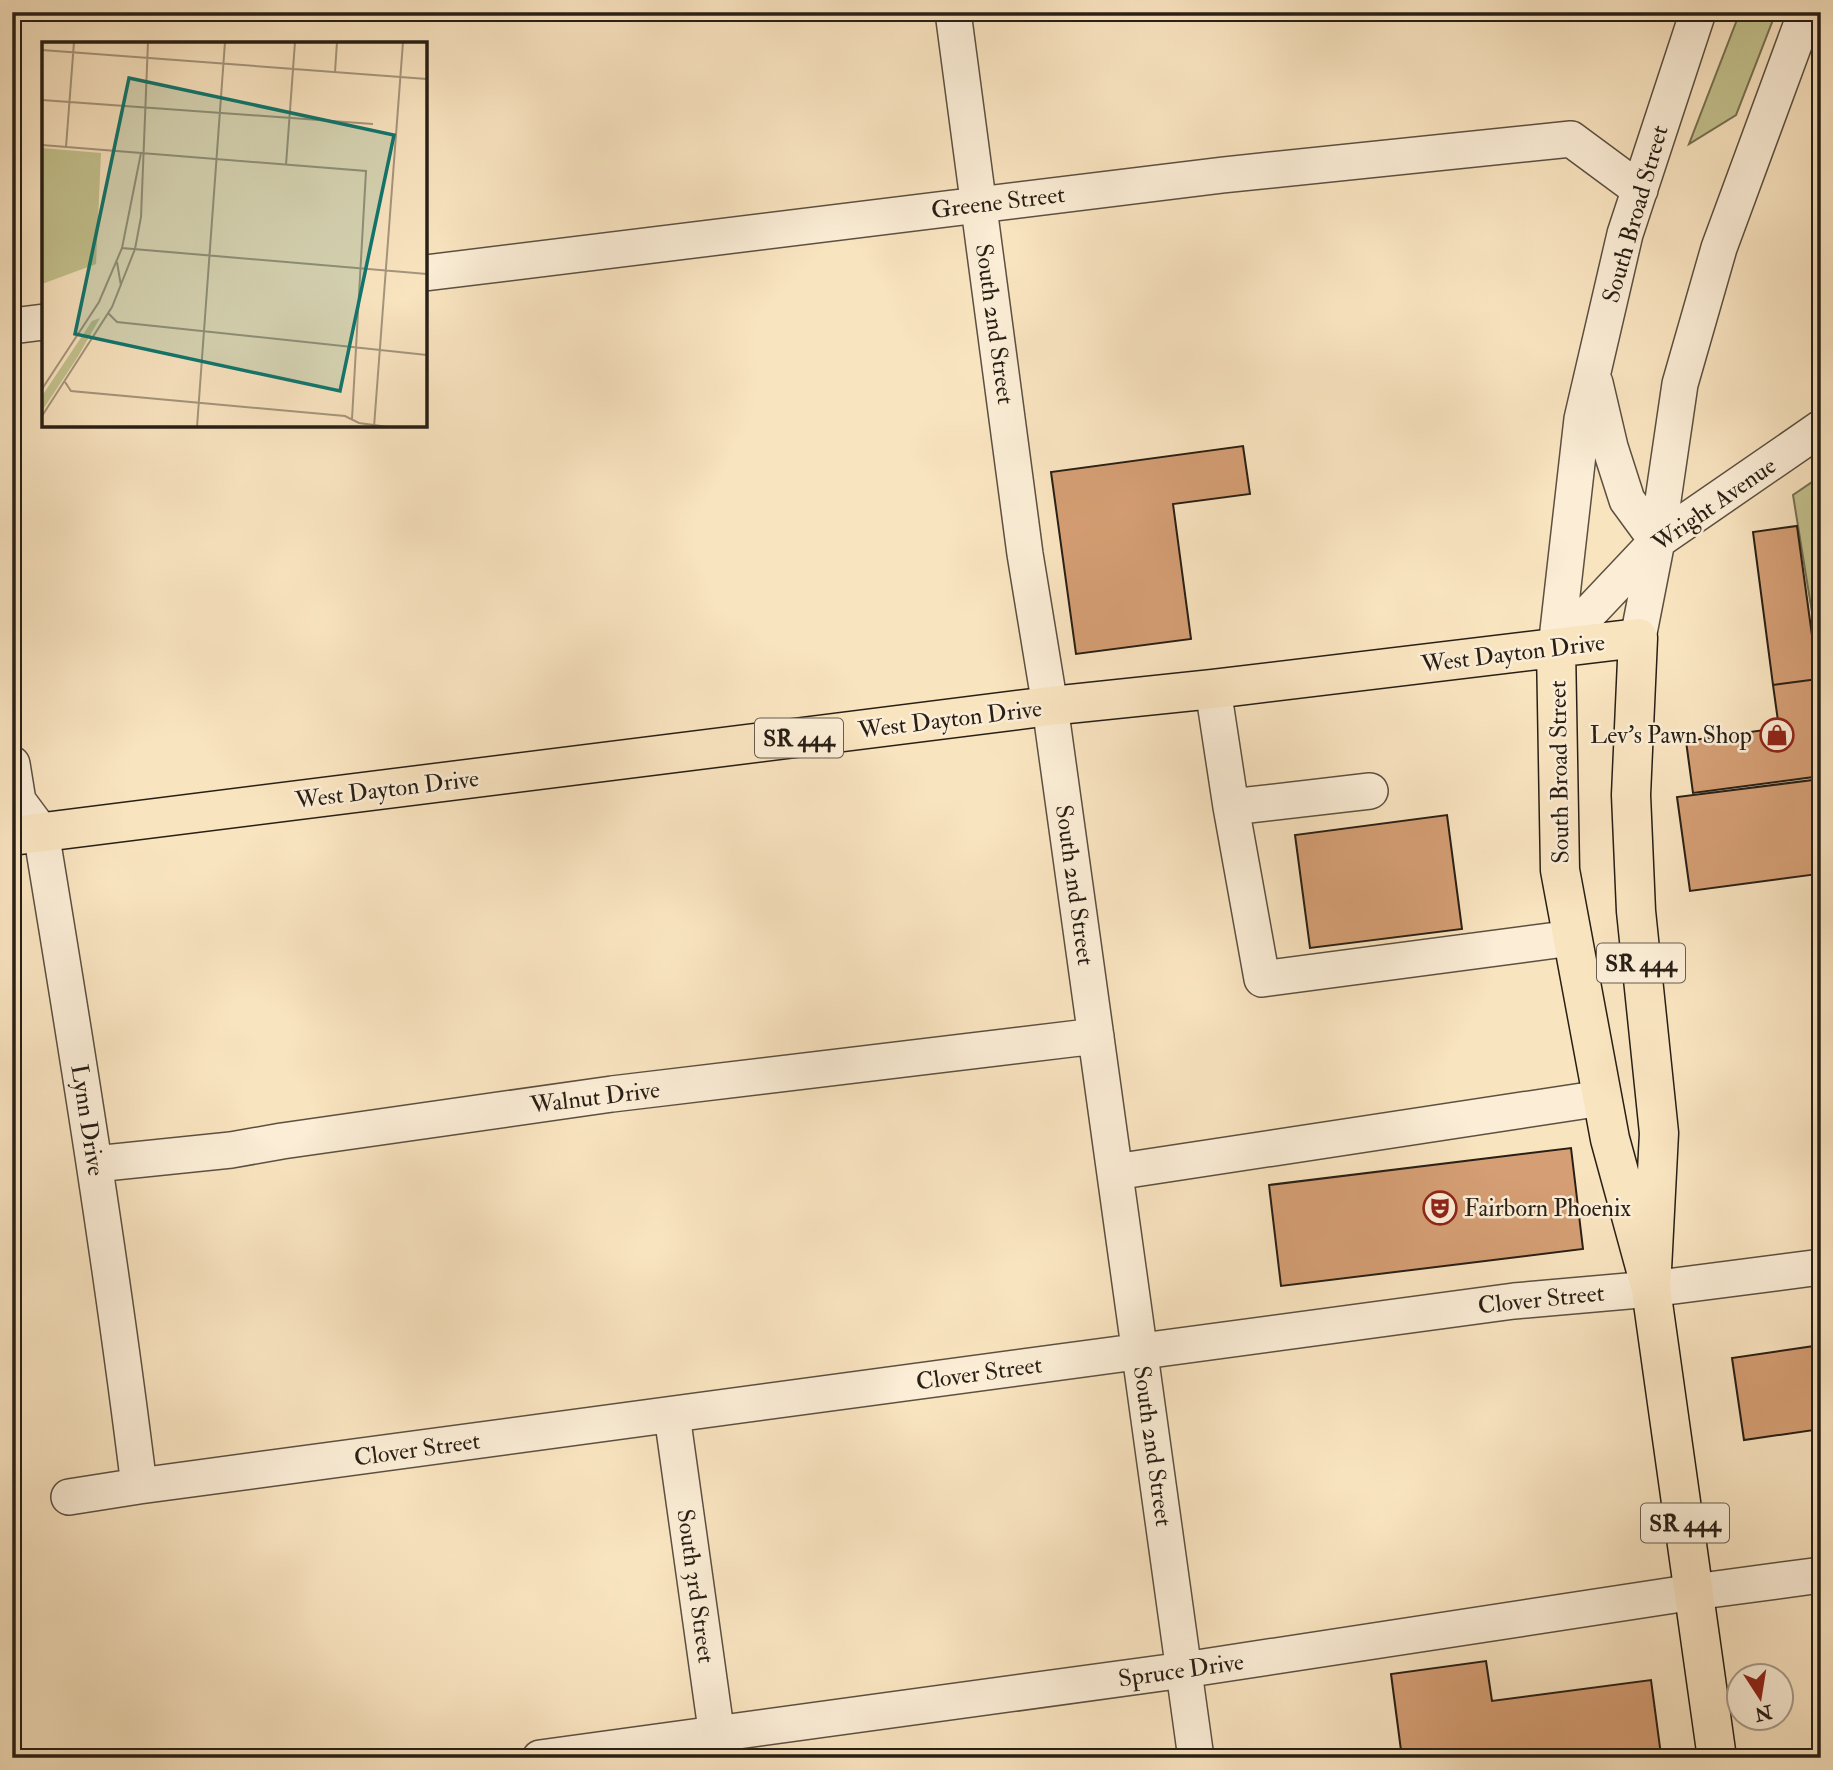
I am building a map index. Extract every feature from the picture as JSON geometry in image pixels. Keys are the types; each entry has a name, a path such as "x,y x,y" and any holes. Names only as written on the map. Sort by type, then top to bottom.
{"main road":[{"name":"West Dayton Drive","path":"27,834 1050,706 1637,638"},
{"name":"South Broad Street","path":"1637,638 1632,808 1636,911 1659,1133 1651,1289"},
{"name":"South Broad Street","path":"1556,648 1560,870 1610,1139 1651,1289 1717,1758"}],"street":[{"name":"South 2nd Street","path":"953,12 1025,554 1050,706 1196,1758"},
{"name":"South Broad Street","path":"1556,648 1582,419 1625,234 1698,12"},
{"name":"South Broad Street","path":"1637,638 1657,541 1680,384 1719,248 1807,12"},
{"name":"Greene Street","path":"427,273 1223,175 1571,139 1640,190"},
{"path":"12,326 42,322"},
{"path":"1593,371 1610,447 1627,500 1657,541"},
{"name":"Wright Avenue","path":"1556,648 1657,541 1812,443"},
{"path":"1213,689 1262,979 1572,938"},
{"name":"Lynn Drive","path":"12,764 95,1164 117,1306 139,1486"},
{"path":"1231,807 1370,791"},
{"name":"Walnut Drive","path":"95,1164 231,1150 612,1094 1096,1036"},
{"path":"1115,1172 1602,1098"},
{"name":"Clover Street","path":"69,1497 1514,1301 1651,1289 1821,1267"},
{"name":"South 3rd Street","path":"672,1415 718,1746"},
{"name":"Spruce Drive","path":"540,1758 718,1746 1184,1670 1821,1575"}],"shaded area":[{"path":"1740,12 1776,12 1736,115 1689,144"},
{"path":"1821,476 1821,668 1793,495"}],"building":[{"path":"1243,446 1250,494 1173,504 1191,639 1076,654 1051,472"},
{"path":"1797,526 1818,679 1773,685 1753,532"},
{"name":"Lev's Pawn Shop","path":"1818,679 1821,699 1821,776 1693,793 1686,741 1779,728 1773,685"},
{"path":"1821,779 1821,825 1812,827 1818,874 1690,891 1677,797"},
{"path":"1447,815 1462,929 1310,948 1295,835"},
{"path":"1571,1148 1583,1249 1281,1286 1269,1185"},
{"path":"1821,1345 1821,1429 1744,1440 1732,1358"},
{"path":"1486,1661 1492,1701 1651,1680 1661,1755 1643,1758 1402,1758 1391,1674"}],"place":[{"name":"Lev's Pawn Shop","path":"1777,735"},
{"name":"Fairborn Phoenix","path":"1440,1208"}]}
